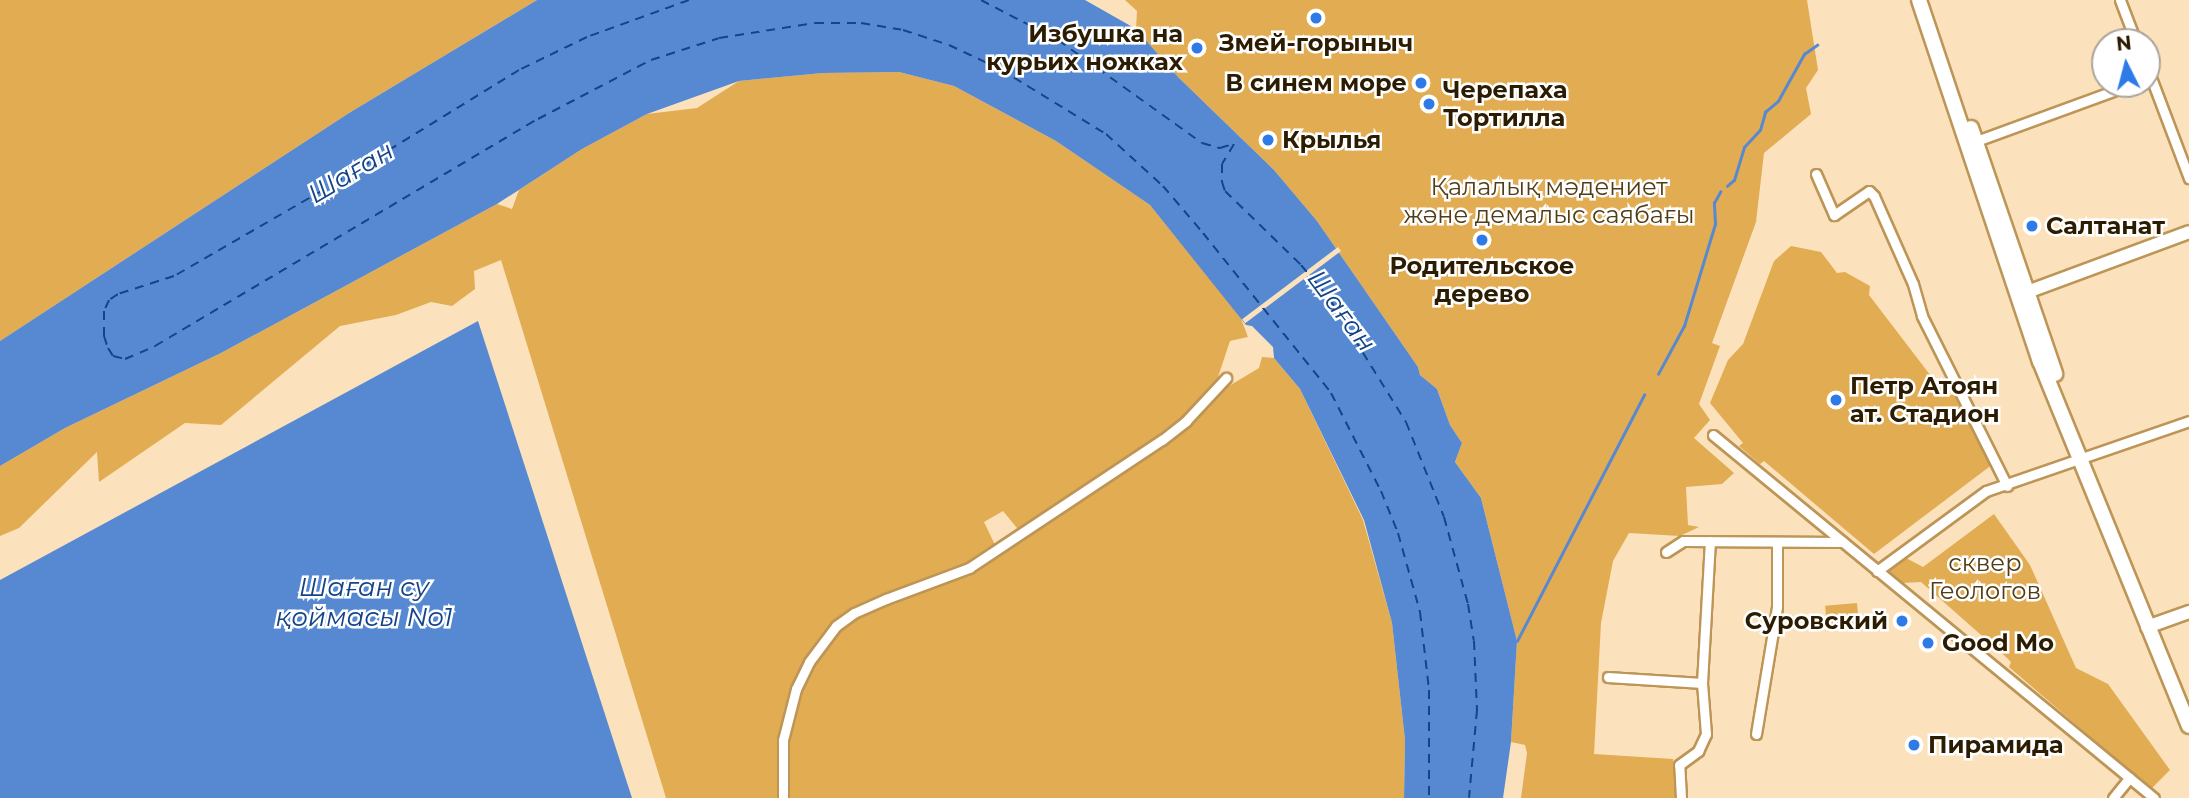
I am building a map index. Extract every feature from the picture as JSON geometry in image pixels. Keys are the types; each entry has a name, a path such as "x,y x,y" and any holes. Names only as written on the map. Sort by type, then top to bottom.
{"main road":[{"path":"1919,0 2082,458 2189,726"},
{"path":"1928,0 1963,105 1971,143"},
{"path":"2022,293 2189,232"},
{"path":"2151,626 2189,611"},
{"path":"2151,626 2189,706"}],"street":[{"path":"2120,0 2131,28"},
{"path":"1971,143 2094,98"},
{"path":"2157,98 2189,178"},
{"path":"1816,174 1834,215 1869,191 1874,195 1913,284 1922,316 2007,485"},
{"path":"783,798 783,740 796,689 808,662 836,626 855,613 939,581 979,562 1162,440 1185,421 1226,378"},
{"path":"1877,571 1986,491 2189,421"},
{"path":"1713,435 2154,798"},
{"path":"1666,552 1683,541 1843,542"},
{"path":"1681,798 1679,765 1698,751 1706,734 1702,683 1710,541"},
{"path":"1756,734 1777,607 1777,543"},
{"path":"1608,677 1702,683"},
{"path":"2113,798 2129,778"}],"green space":[{"path":"0,0 537,0 349,113 0,341"},
{"name":"Қалалық мәдениет және демалыс саябағы","path":"1125,0 1807,0 1818,70 1806,88 1811,114 1764,153 1756,222 1712,343 1720,346 1699,404 1710,420 1694,438 1734,473 1722,484 1686,487 1688,525 1699,527 1680,536 1629,533 1613,561 1601,623 1594,754 1673,759 1676,798 1521,798 1527,753 1525,745 1511,742 1517,641 1481,498 1455,462 1462,443 1450,425 1437,389 1420,375 1418,367 1317,221 1274,170 1179,78 1136,29 1137,11"},
{"path":"899,72 954,86 1056,141 1150,205 1240,316 1248,337 1230,341 1218,377 1229,386 1259,368 1262,357 1274,358 1300,389 1363,520 1392,623 1405,740 1404,798 666,798 501,260 474,271 475,289 452,306 431,302 396,315 340,326 221,425 185,423 99,482 97,452 19,528 0,536 0,466 65,428 221,353 497,204 512,209 519,190 582,149 647,114 697,108 739,81 823,73","holes":["1003,511 1021,533 997,549 984,522"]},
{"name":"Петр Атоян ат. Стадион","path":"1791,246 1821,252 1837,273 1845,272 1870,286 1869,295 1947,397 1957,392 1993,464 1874,554 1764,461 1760,464 1739,446 1743,443 1710,403 1728,360 1743,344 1774,261"},
{"name":"сквер Геологов","path":"1994,514 2030,565 2076,668 2108,684 2170,770 2151,789 2009,667 2011,662 2006,657 1921,582 1902,583 1887,571 1904,557 1923,567"},
{"path":"1857,603 1859,628 1827,631 1825,606"}],"water":[{"name":"Шаған","path":"537,0 1085,0 1136,29 1179,78 1274,170 1317,221 1418,367 1420,375 1437,389 1450,425 1462,443 1455,462 1481,498 1517,641 1511,742 1503,798 1404,798 1405,740 1392,623 1364,520 1300,389 1274,358 1273,347 1252,326 1246,325 1150,205 1056,141 954,86 899,72 823,73 739,81 647,114 582,149 497,204 221,353 65,428 0,466 0,341 349,113"},
{"name":"Шаған су қоймасы No1","path":"478,321 632,798 0,798 0,580"}],"pier":[{"path":"1338,247 1341,251 1245,323 1242,319"}],"waterway":[{"path":"1727,186 1734,180 1744,147 1760,130 1765,112 1778,101 1804,54 1817,45"},
{"path":"1658,374 1684,326 1715,224 1714,203 1720,192"},
{"path":"1517,641 1644,395"}],"ferry route":[{"path":"689,0 587,37 519,70 337,182 174,276 118,294 109,300 104,311 104,336 108,348 113,356 125,359 155,346 538,119 651,60 719,38 815,23 861,23 903,30 949,45 1000,69 1106,134 1163,186 1331,393 1381,491 1398,533 1420,612 1429,690 1429,798"},
{"path":"981,0 1058,40 1202,143 1220,148 1233,144"},
{"path":"1234,144 1222,164 1225,191 1301,265 1329,298 1406,422 1444,517 1468,604 1474,641 1477,710 1469,798"}],"place":[{"name":"Змей-горыныч","path":"1316,18"},
{"name":"Избушка на курьих ножках","path":"1197,48"},
{"name":"В синем море","path":"1421,83"},
{"name":"Черепаха Тортилла","path":"1429,104"},
{"name":"Крылья","path":"1268,140"},
{"name":"Салтанат","path":"2032,226"},
{"name":"Родительское дерево","path":"1482,240"},
{"name":"Петр Атоян ат. Стадион","path":"1836,400"},
{"name":"Суровский","path":"1902,621"},
{"name":"Good Mo","path":"1928,643"},
{"name":"Пирамида","path":"1914,745"}]}
